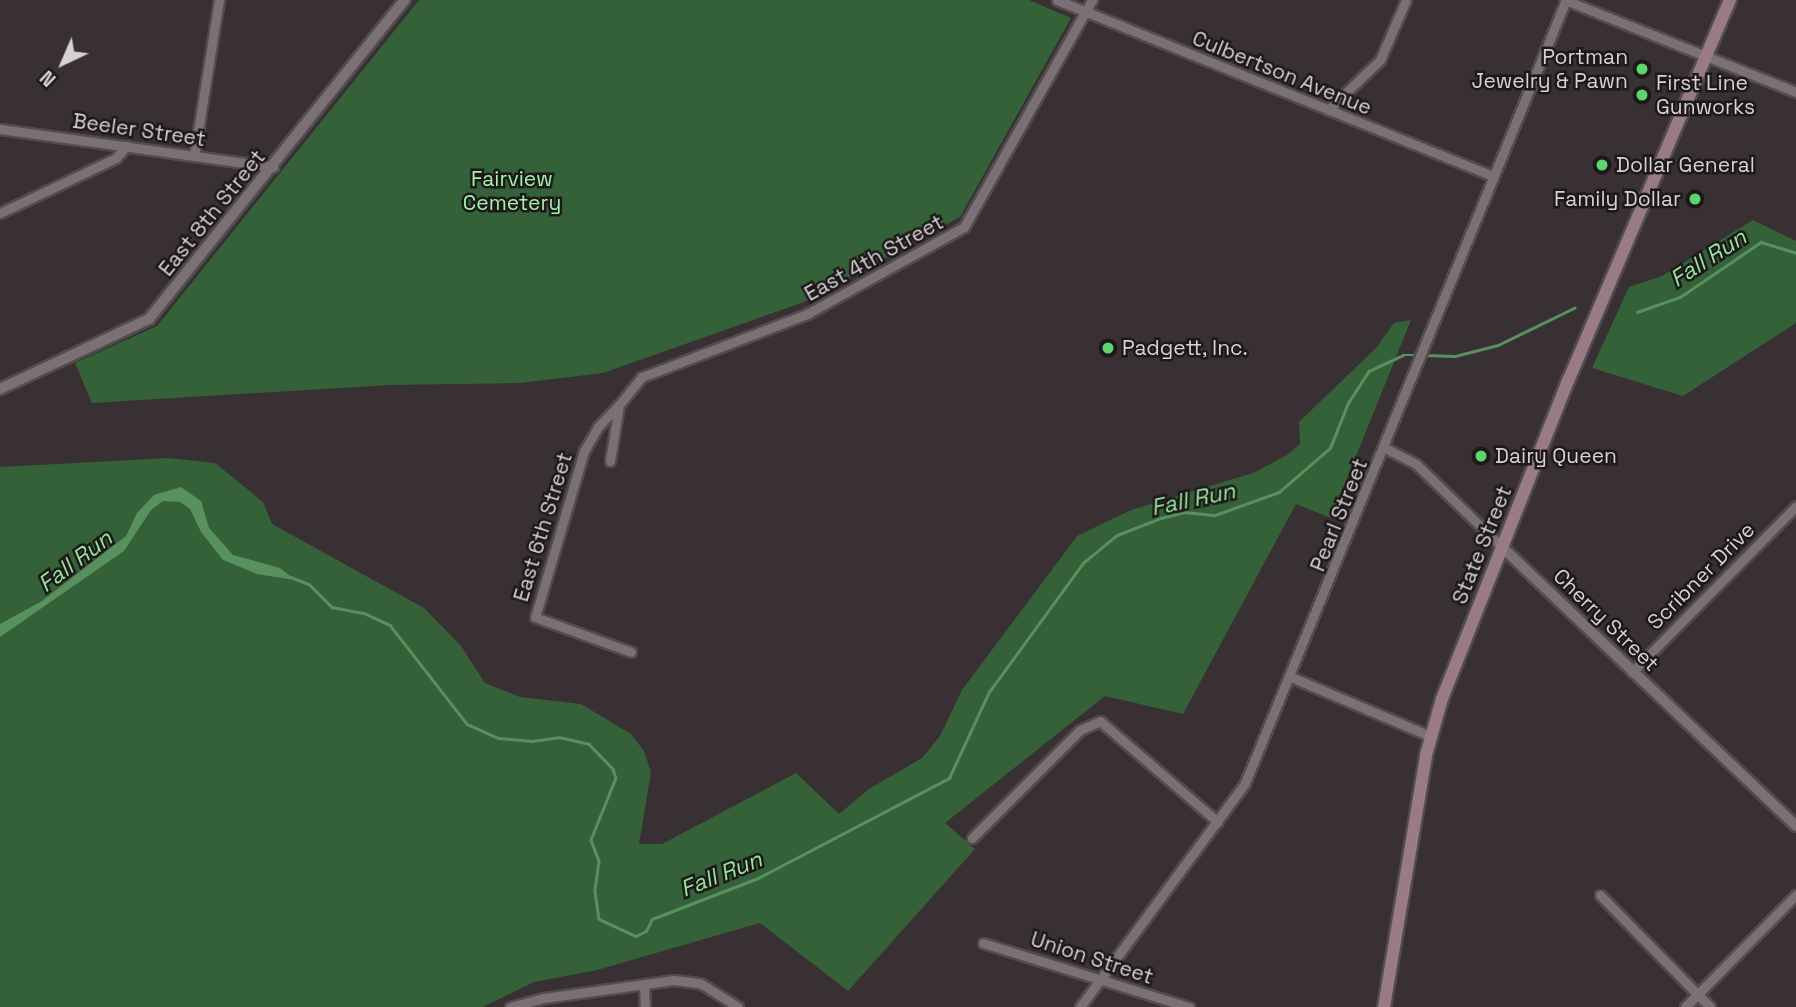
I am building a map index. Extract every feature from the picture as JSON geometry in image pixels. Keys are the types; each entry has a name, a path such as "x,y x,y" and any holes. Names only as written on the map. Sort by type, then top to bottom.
{"main road":[{"name":"State Street","path":"1384,1007 1430,736 1502,547 1730,0"}],"street":[{"path":"194,156 218,0"},
{"name":"East 8th Street","path":"0,389 149,319 405,0"},
{"name":"Culbertson Avenue","path":"1057,0 1494,177"},
{"name":"East 4th Street","path":"586,448 642,377 807,314 964,227 1092,0"},
{"path":"1328,110 1380,60 1406,0"},
{"path":"1565,0 1796,92"},
{"name":"Pearl Street","path":"1080,1007 1245,783 1385,448 1565,0"},
{"name":"Beeler Street","path":"0,129 273,167"},
{"path":"0,213 116,158 126,146"},
{"path":"610,461 619,405"},
{"name":"East 6th Street","path":"586,448 535,617 631,652"},
{"name":"Cherry Street","path":"1385,448 1416,464 1796,826"},
{"name":"Scribner Drive","path":"1632,672 1796,506"},
{"path":"1291,677 1430,736"},
{"path":"972,838 1080,730 1100,721 1218,822"},
{"path":"1600,895 1710,1007"},
{"path":"1685,1007 1796,895"},
{"name":"Union Street","path":"983,943 1044,960 1097,981 1189,1007"},
{"path":"510,1007 544,998 644,984 700,983 738,1007"},
{"path":"644,984 645,1007"}],"green space":[{"name":"Fairview Cemetery","path":"419,0 1029,0 1071,18 960,217 804,302 603,373 520,383 389,385 92,403 75,363 157,326"},
{"path":"1753,220 1796,241 1796,323 1683,396 1592,368 1629,287 1662,276"},
{"path":"1411,320 1331,518 1296,504 1183,714 1105,696 945,823 975,849 848,991 760,923 597,970 534,982 483,1007 0,1007 0,467 168,458 215,463 263,502 272,524 424,608 461,646 485,683 520,697 581,704 631,734 644,751 651,772 639,844 662,844 796,773 839,814 869,789 922,758 940,736 962,690 1077,536 1131,510 1253,473 1287,455 1300,444 1299,422 1376,348 1394,323"}],"shaded area":[{"path":"181,487 201,501 209,528 233,555 280,568 295,580 257,574 223,560 201,532 190,509 180,502 163,501 151,510 124,551 0,637 0,624 42,601 126,536 137,513 154,495"}],"waterway":[{"name":"Fall Run","path":"1637,312 1680,297 1761,242 1796,253"},
{"name":"Fall Run","path":"1424,355 1455,356 1498,345 1574,308"},
{"name":"Fall Run","path":"288,576 309,584 332,607 364,613 390,625 467,724 498,738 532,741 559,737 589,744 613,769 616,778 591,840 599,861 595,891 599,919 636,936 646,931 652,919 758,878 949,778 989,692 1083,563 1117,535 1161,518 1185,512 1215,515 1279,492 1330,448 1348,403 1369,371 1403,355 1417,355"}],"place":[{"name":"Portman Jewelry & Pawn","path":"1642,69"},
{"name":"First Line Gunworks","path":"1642,95"},
{"name":"Dollar General","path":"1602,165"},
{"name":"Family Dollar","path":"1695,199"},
{"name":"Padgett, Inc.","path":"1108,348"},
{"name":"Dairy Queen","path":"1481,456"}]}
